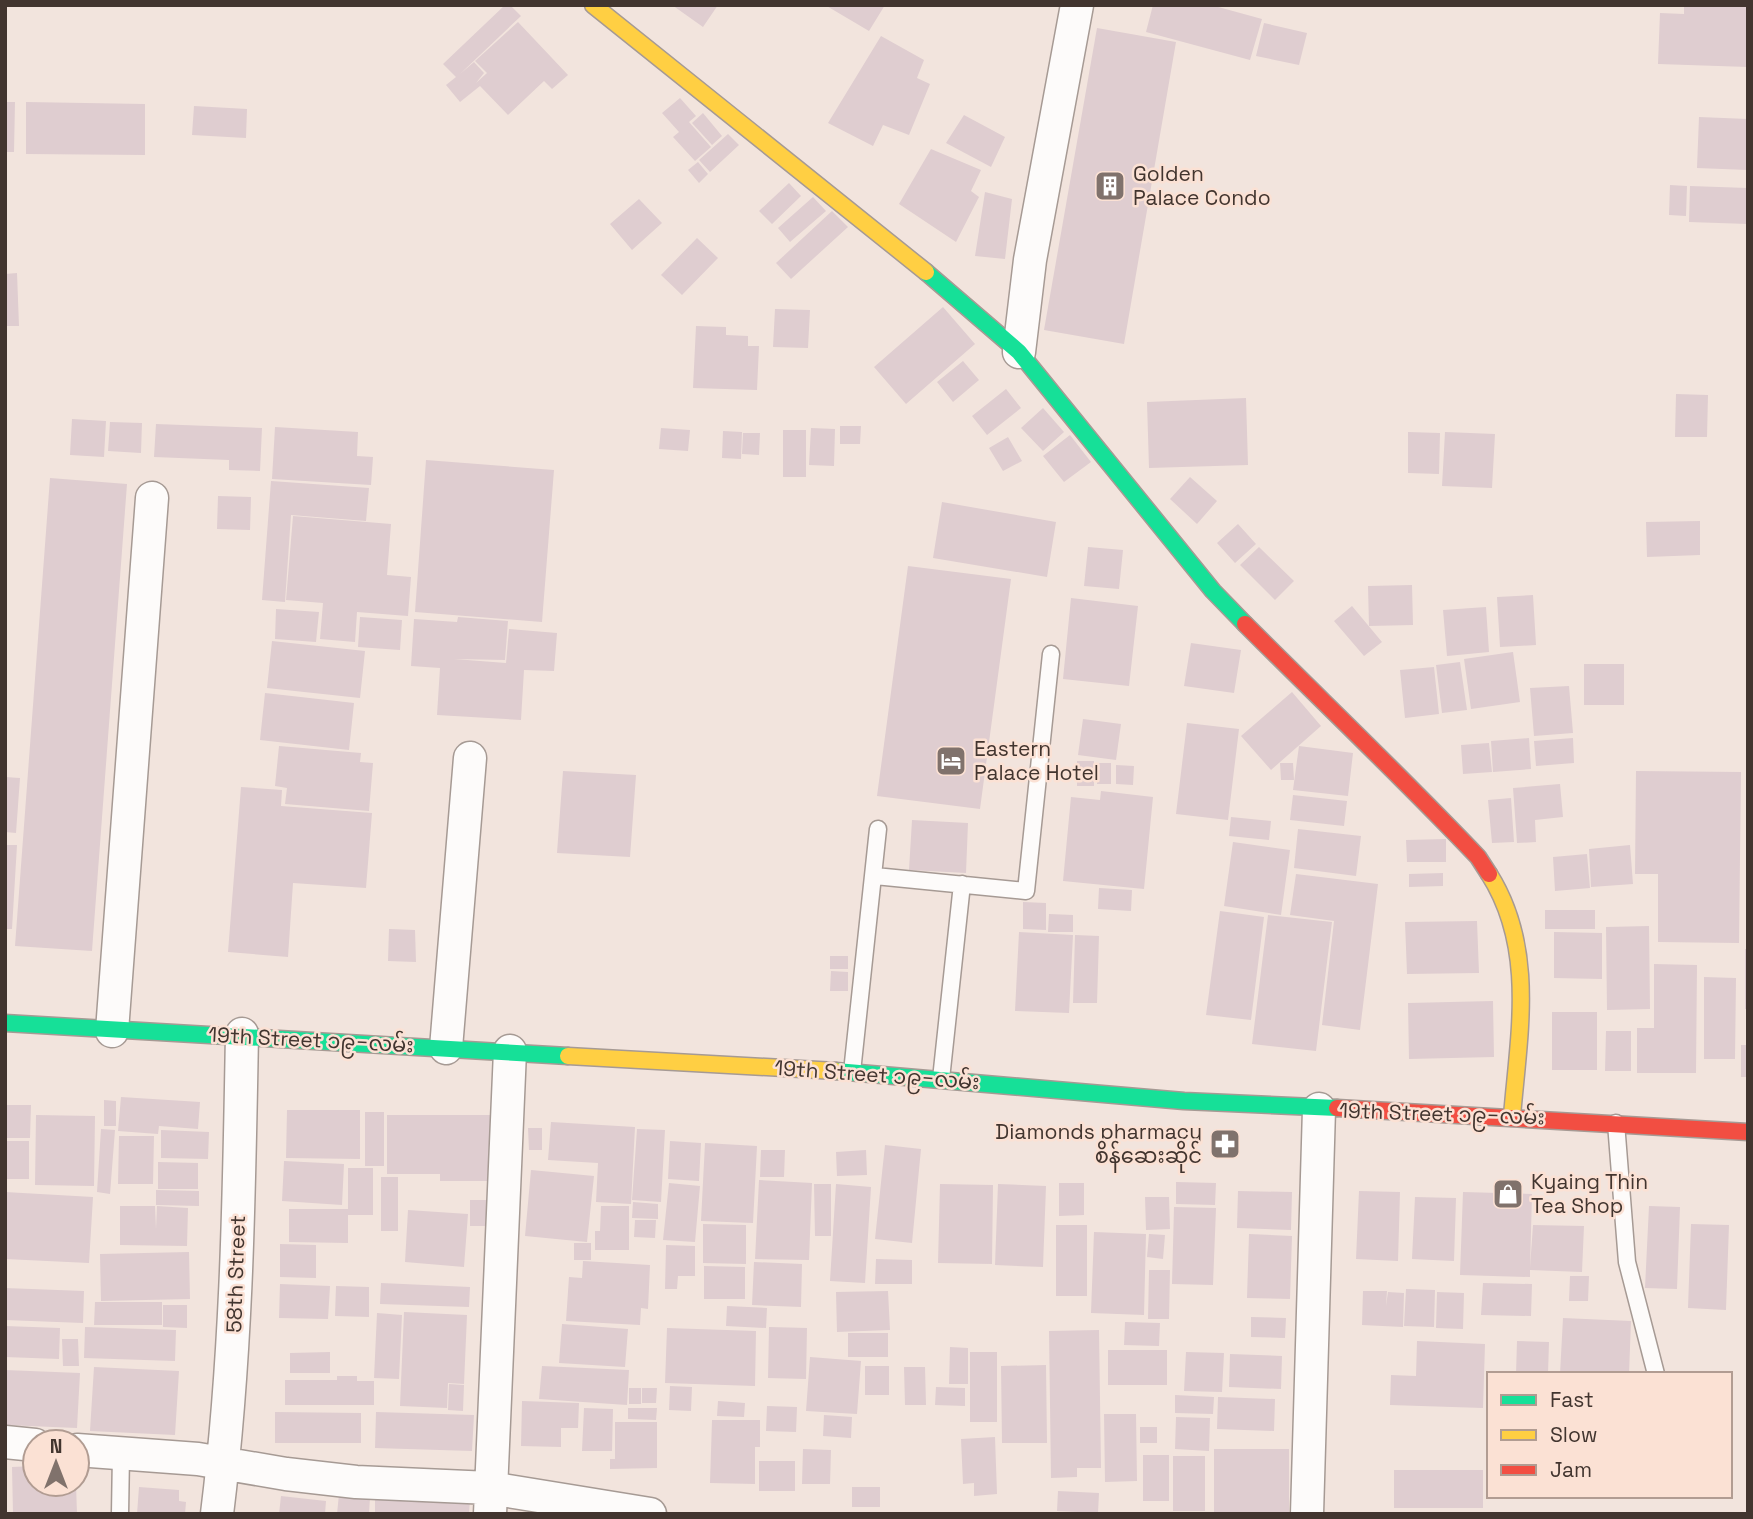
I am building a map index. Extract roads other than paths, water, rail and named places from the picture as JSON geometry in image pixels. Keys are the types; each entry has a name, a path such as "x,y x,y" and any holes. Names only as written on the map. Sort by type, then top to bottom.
{"street":[{"path":"593,5 901,250 1019,352 1213,591 1336,715 1384,758 1485,867 1504,898 1517,940 1523,992 1512,1116"},
{"path":"1019,352 1030,260 1077,5"},
{"path":"112,1031 152,498"},
{"path":"446,1048 470,758"},
{"name":"19th Street ၁၉−လမ်း","path":"5,1023 112,1031 242,1034 852,1072 1319,1109 1512,1116 1748,1132"},
{"name":"58th Street","path":"217,1514 238,1256 242,1034"},
{"path":"490,1501 502,1284 510,1051"},
{"path":"1307,1514 1319,1109"},
{"path":"91,1451 223,1464 490,1501 650,1514"}],"lane":[{"path":"875,876 1026,891 1051,654"},
{"path":"852,1072 878,830"},
{"path":"941,1079 962,884"},
{"path":"1616,1123 1627,1262 1655,1372"},
{"path":"120,1514 121,1454"}],"place":[{"name":"Golden Palace Condo","path":"1110,186"},
{"name":"Eastern Palace Hotel","path":"951,761"},
{"name":"Diamonds pharmacy စိန်ဆေးဆိုင်","path":"1225,1144"},
{"name":"Kyaing Thin Tea Shop","path":"1508,1194"}]}
